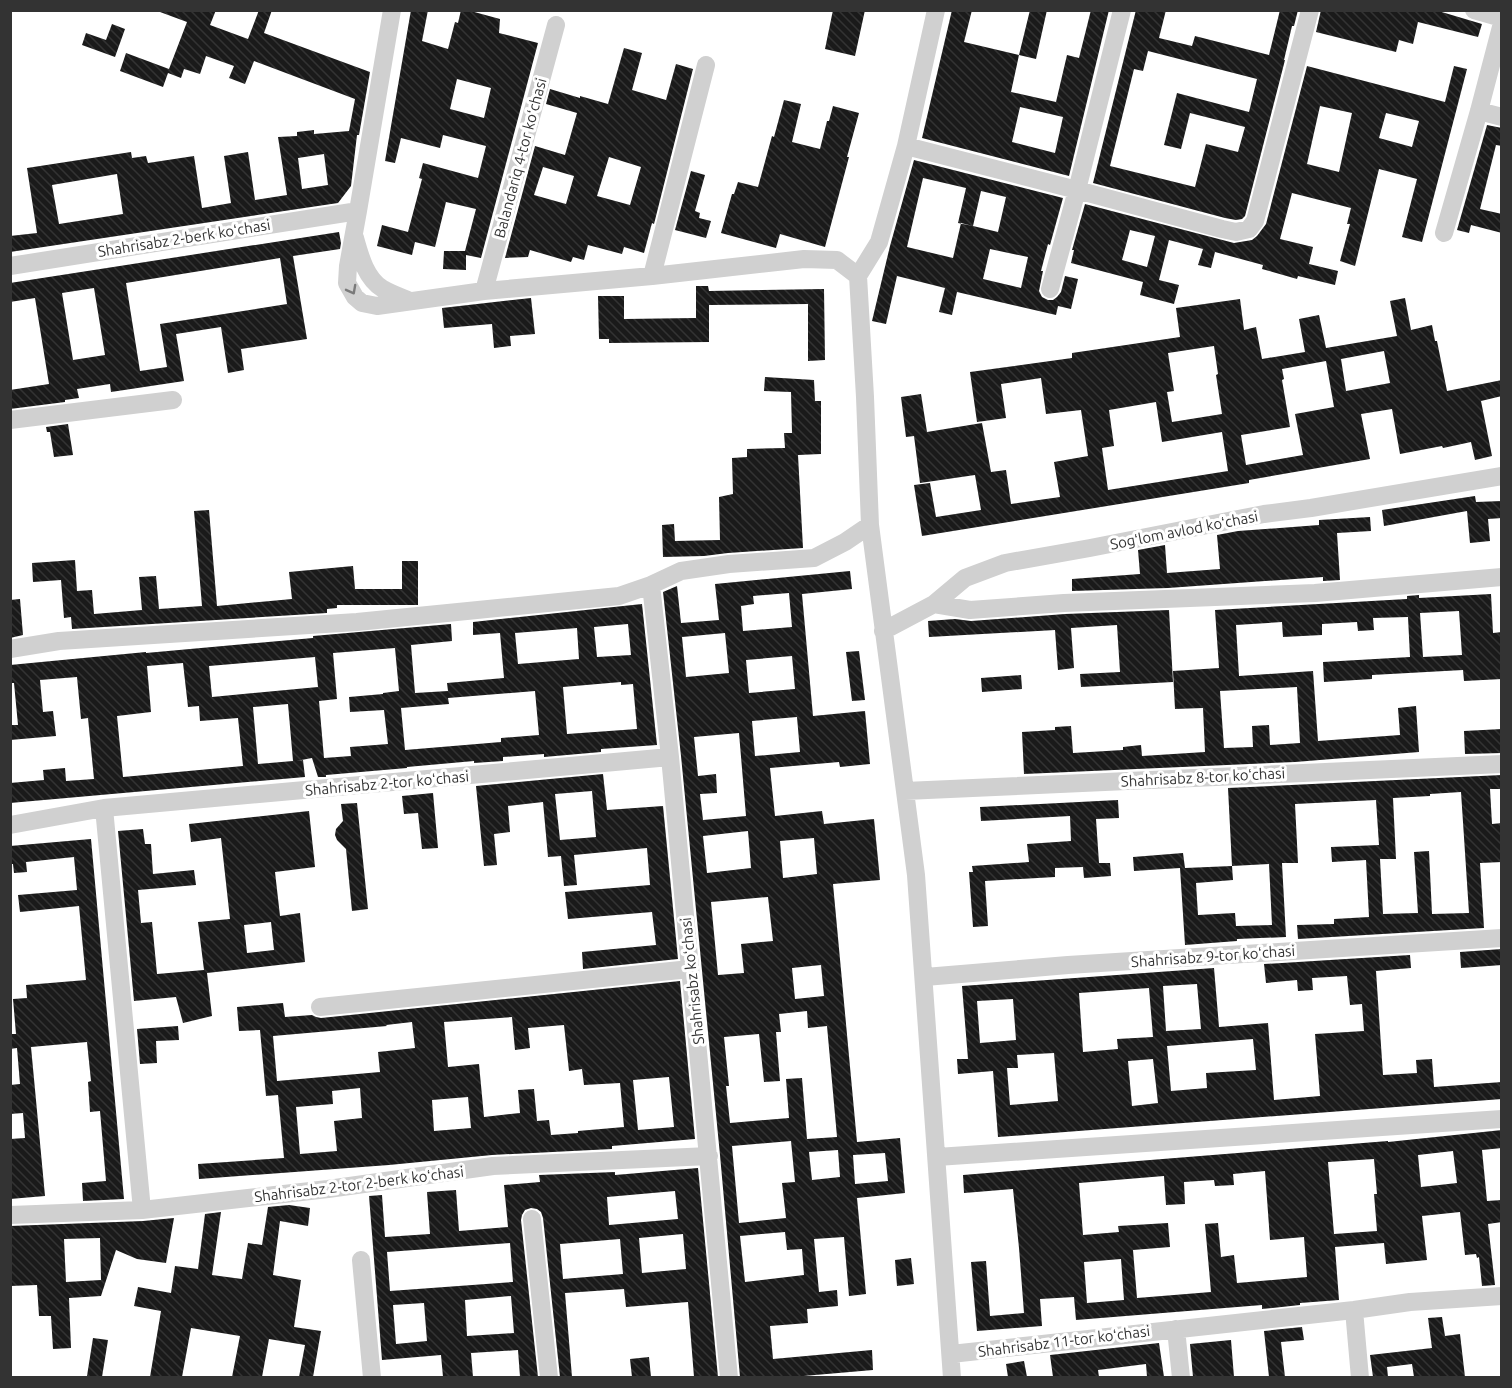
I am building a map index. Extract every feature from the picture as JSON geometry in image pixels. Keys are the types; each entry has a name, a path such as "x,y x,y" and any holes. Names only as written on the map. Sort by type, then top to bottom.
{"street":[{"path":"392,10 348,266 347,283 355,297 362,303 377,306 484,291 804,259 837,260 858,276"},
{"path":"936,10 906,146 879,242 858,276 866,397 870,525 916,875 952,1377"},
{"path":"1050,289 1122,10"},
{"path":"906,146 1236,232 1249,230 1255,221 1310,10"},
{"path":"1474,10 1502,18"},
{"path":"1444,233 1502,23"},
{"name":"Balandariq 4-tor koʻchasi","path":"484,291 555,25"},
{"path":"652,276 706,65"},
{"path":"1479,111 1502,117"},
{"name":"Shahrisabz 2-berk koʻchasi","path":"10,266 358,211"},
{"path":"354,234 360,257 370,276 381,289 410,301"},
{"path":"10,420 173,400"},
{"name":"Sogʻlom avlod koʻchasi","path":"883,631 933,604 965,578 1005,563 1264,514 1502,476"},
{"path":"10,649 58,641 357,622 619,596 681,571 729,564 814,558 870,525"},
{"path":"933,604 970,610 1064,603 1315,593 1502,577"},
{"name":"Shahrisabz koʻchasi","path":"651,585 670,757 729,1377"},
{"name":"Shahrisabz 2-tor koʻchasi","path":"10,825 104,808 670,757"},
{"name":"Shahrisabz 8-tor koʻchasi","path":"905,791 1502,764"},
{"path":"104,808 142,1210"},
{"name":"Shahrisabz 9-tor koʻchasi","path":"925,977 1068,965 1502,938"},
{"path":"320,1007 690,969"},
{"path":"937,1157 1502,1119"},
{"name":"Shahrisabz 2-tor 2-berk koʻchasi","path":"10,1215 142,1210 328,1189 493,1166 709,1156"},
{"path":"532,1219 549,1377"},
{"path":"361,1260 372,1377"},
{"name":"Shahrisabz 11-tor koʻchasi","path":"951,1354 1410,1302 1502,1296"},
{"path":"1354,1310 1360,1377"},
{"path":"1176,1329 1181,1377"}],"building":[{"path":"160,10 216,10 210,25 248,39 259,10 272,10 264,33 370,72 359,135 357,135 351,186 338,203 10,252 10,236 37,233 27,168 131,152 132,158 146,156 148,163 194,156 202,208 231,203 224,156 248,152 255,200 287,195 278,137 297,136 297,132 314,130 314,134 349,131 355,99 254,61 245,84 229,78 234,66 206,56 200,74 184,69 181,78 168,73 163,87 120,71 126,53 169,69 187,22 160,12","holes":["324,154 328,185 302,189 298,158","117,174 123,214 59,224 52,185"]},
{"path":"411,10 428,10 422,41 448,49 455,22 458,23 461,10 500,19 499,33 538,43 481,258 466,255 466,270 443,269 444,251 465,251 476,209 446,202 435,247 415,242 412,255 377,246 382,225 408,232 422,179 419,178 423,163 478,178 486,146 443,135 440,148 401,138 395,163 385,161","holes":["457,79 491,88 484,118 450,109"]},
{"path":"833,10 865,10 855,56 825,49"},
{"path":"952,10 972,10 964,42 1019,55 1011,92 1056,102 1067,55 1079,58 1091,10 1109,10 1069,176 922,138","holes":["1020,107 1063,117 1055,153 1012,142"]},
{"path":"1030,10 1047,10 1036,59 1019,55"},
{"path":"1136,10 1166,10 1159,38 1192,46 1195,36 1269,55 1280,10 1298,10 1294,26 1292,26 1245,216 1242,219 1225,218 1093,183","holes":["1148,51 1257,79 1249,112 1177,93 1164,145 1181,149 1190,113 1245,127 1238,152 1206,144 1195,187 1110,166 1134,69 1143,71"]},
{"path":"1321,10 1435,10 1482,24 1478,37 1418,22 1413,44 1399,40 1396,52 1316,32"},
{"path":"112,24 125,29 115,57 82,45 86,33 106,40"},
{"path":"624,48 642,53 632,90 666,100 676,64 693,69 654,224 652,223 644,253 624,247 622,254 588,245 584,260 573,257 571,262 530,250 528,257 505,258 535,146 565,155 577,113 546,104 550,89 608,104","holes":["609,157 641,167 630,205 597,196","543,167 574,176 566,204 534,195"]},
{"path":"1307,66 1445,102 1454,66 1467,69 1422,242 1402,237 1417,179 1379,169 1355,266 1340,261 1350,224 1347,224 1351,208 1292,193 1280,239 1313,247 1309,264 1338,271 1335,285 1298,276 1297,279 1262,269 1263,265 1215,252 1211,268 1198,265 1203,249 1169,240 1159,280 1179,285 1174,304 1140,295 1143,282 1071,263 1074,250 1072,250 1085,204 1234,243 1252,240 1266,224","holes":["1320,106 1352,113 1339,172 1307,164","1386,113 1419,121 1412,147 1379,138","1130,230 1155,236 1147,267 1122,260"]},
{"path":"784,100 801,104 792,142 820,149 833,106 859,113 825,247 780,234 776,248 721,233 732,194 738,182 758,187"},
{"path":"1487,125 1502,128 1502,146 1496,145 1480,209 1502,214 1502,233 1471,225 1469,233 1457,230"},
{"path":"914,160 1063,198 1041,271 1043,271 1039,291 1042,297 1053,300 1061,292 1065,276 1078,279 1071,309 1058,306 1056,315 957,292 952,315 939,312 945,288 897,276 886,324 872,321","holes":["923,178 966,188 953,258 907,247","981,191 1006,197 998,232 973,226","990,249 1028,257 1021,288 983,279"]},
{"path":"691,171 705,175 695,211 700,213 699,218 711,221 706,238 675,230"},
{"path":"339,232 341,243 340,249 293,256 307,339 241,349 244,370 228,373 221,327 176,334 184,381 111,392 110,384 77,389 79,398 10,409 10,390 49,384 35,298 10,302 10,283","holes":["280,258 287,304 160,324 167,367 140,371 126,283","94,288 105,355 73,360 62,293"]},
{"path":"696,286 708,286 709,291 824,289 825,360 808,361 808,304 709,305 709,342 609,343 609,339 599,339 598,296 624,296 624,319 696,318"},
{"path":"531,298 535,334 510,336 511,346 494,348 492,324 444,328 442,308"},
{"path":"1405,298 1411,330 1432,325 1447,391 1502,380 1502,396 1481,401 1492,456 1475,460 1471,442 1400,454 1392,409 1361,414 1370,459 1249,480 1249,483 922,536 914,485 930,483 936,517 981,510 975,475 920,483 914,436 906,437 901,397 921,394 927,432 982,423 991,472 1006,470 1011,504 1060,497 1054,462 1088,456 1081,410 1046,414 1041,378 1001,384 1006,418 977,422 970,372 1072,358 1072,353 1180,337 1176,308 1240,299 1244,330 1256,327 1262,359 1305,352 1299,319 1319,315 1326,348 1397,336 1390,301","holes":["1214,346 1222,414 1172,422 1167,392 1174,391 1168,353","1384,351 1390,383 1346,391 1341,359","1326,361 1334,407 1295,414 1303,455 1246,465 1241,435 1290,427 1282,369","1156,402 1162,442 1222,432 1228,471 1108,490 1102,448 1114,446 1109,410"]},
{"path":"765,377 814,380 815,401 821,401 821,454 798,455 803,548 663,557 662,525 674,524 675,541 720,540 719,497 733,494 732,458 747,457 747,449 785,448 784,433 792,433 791,392 764,391"},
{"path":"68,424 73,455 54,457 50,432 47,432 46,427"},
{"path":"1475,496 1476,502 1502,501 1502,518 1488,519 1490,541 1470,543 1467,511 1384,526 1382,510"},
{"path":"209,510 217,606 292,599 289,572 353,566 355,589 402,589 402,561 418,561 418,605 337,605 337,608 327,609 327,613 72,629 71,617 64,618 61,580 33,582 32,563 75,560 77,591 92,590 94,614 142,610 139,577 156,576 159,609 202,606 194,511"},
{"path":"1370,517 1371,531 1337,533 1340,580 1323,581 1323,577 1168,588 1072,591 1072,579 1140,574 1138,550 1165,545 1167,573 1220,569 1217,535 1238,531 1319,525 1319,520"},
{"path":"850,571 852,589 802,594 813,716 865,711 870,764 840,767 839,762 770,768 775,816 822,811 824,824 874,819 880,880 833,884 857,1142 900,1138 905,1193 857,1198 866,1294 849,1296 844,1237 814,1239 819,1292 837,1290 838,1306 807,1309 808,1323 770,1326 773,1359 872,1350 873,1370 792,1377 740,1377 681,756 663,592 677,586 681,623 719,620 715,584","holes":["789,593 792,627 743,631 741,606 754,604 753,596","725,633 729,673 686,677 682,637","792,656 795,689 749,693 746,660","797,717 800,752 755,756 752,721","739,733 746,816 703,820 700,794 717,793 716,774 698,776 694,737","748,831 751,868 707,873 703,836","814,838 817,874 783,878 780,841","768,897 773,941 741,944 744,973 718,975 711,902","821,965 824,996 795,999 792,968","807,1011 808,1028 827,1026 837,1137 807,1139 802,1078 786,1079 789,1118 730,1123 724,1037 759,1034 764,1082 780,1081 776,1032 781,1032 779,1014","791,1141 795,1182 782,1183 786,1218 739,1223 732,1146","838,1150 840,1177 812,1180 809,1152","885,1153 888,1181 855,1184 853,1155","785,1232 787,1250 802,1249 804,1275 745,1282 740,1236"]},
{"path":"1491,594 1493,633 1502,632 1502,679 1464,681 1463,670 1372,675 1372,679 1324,682 1323,662 1410,657 1408,617 1373,618 1374,630 1358,631 1357,622 1322,624 1322,635 1283,637 1282,622 1236,625 1239,676 1313,671 1318,741 1400,735 1398,708 1416,706 1419,752 1295,762 1024,774 1022,732 1055,730 1055,727 1071,726 1073,753 1123,750 1123,747 1141,745 1142,756 1205,752 1203,708 1175,709 1173,671 1219,668 1215,610 1407,599 1407,596 1419,595 1419,598","holes":["1459,611 1462,655 1423,657 1420,613","1297,687 1300,743 1270,745 1269,725 1252,726 1253,747 1224,748 1220,691"]},
{"path":"20,599 23,635 10,638 10,600"},
{"path":"642,604 657,745 601,749 601,752 544,757 544,754 503,757 503,761 474,763 474,761 407,767 326,775 326,777 318,777 312,758 296,761 303,760 305,777 10,803 10,783 44,780 43,770 65,768 66,781 94,779 88,718 81,719 77,677 40,680 43,712 53,711 56,736 10,740 10,725 18,725 14,683 10,683 10,665 451,624 452,641 411,645 415,693 448,691 447,683 504,678 500,633 473,635 473,622","holes":["628,624 631,655 597,657 594,627","577,628 579,659 518,664 515,633","395,648 399,691 349,697 350,712 384,710 388,744 350,747 351,756 324,758 319,701 337,699 333,653","315,657 318,687 212,697 209,666","183,663 188,707 199,706 200,721 238,718 243,766 123,777 117,716 151,712 147,666","621,682 621,685 633,684 637,729 567,734 563,687","535,691 539,735 501,738 501,742 405,750 401,708 449,704 448,698","288,704 293,761 258,764 253,707"]},
{"path":"1169,610 1173,682 1081,687 1080,674 1120,672 1117,625 1071,628 1074,668 1058,670 1055,630 929,637 928,621 955,619 971,621"},
{"path":"859,651 865,700 852,701 846,652"},
{"path":"1021,675 1022,689 982,692 981,678"},
{"path":"1502,729 1502,753 1465,754 1464,731"},
{"path":"603,774 607,810 663,806 678,959 583,969 582,952 656,945 652,912 568,919 565,892 650,885 647,848 574,855 577,885 564,886 561,856 548,857 543,802 508,806 510,832 494,834 497,865 484,866 476,786","holes":["592,791 596,837 560,840 555,794"]},
{"path":"1502,775 1502,789 1490,789 1492,824 1502,823 1502,862 1480,863 1484,928 1298,939 1297,925 1334,924 1334,919 1369,917 1366,860 1332,862 1331,847 1379,845 1376,800 1295,804 1298,863 1282,863 1286,937 1237,939 1237,941 1185,945 1180,868 1134,871 1133,857 1183,853 1185,868 1232,866 1228,788","holes":["1461,792 1469,913 1432,914 1429,851 1414,852 1418,913 1383,914 1380,859 1396,859 1393,798","1269,864 1272,925 1236,926 1235,913 1198,915 1196,883 1233,880 1232,866"]},
{"path":"433,793 438,848 422,849 418,813 404,814 402,796"},
{"path":"1118,800 1119,818 1096,819 1099,863 1110,863 1111,876 1084,878 1083,867 1055,868 1055,877 985,881 988,926 973,927 969,872 973,872 972,866 1029,862 1027,844 1071,841 1070,816 981,821 980,807"},
{"path":"357,803 368,909 352,911 346,849 335,835 336,829 343,821 341,804"},
{"path":"309,811 315,867 275,872 280,916 300,913 305,962 207,973 212,1016 183,1023 176,997 134,1001 118,831 143,829 145,844 151,844 153,874 194,870 196,885 138,890 141,923 152,922 157,974 204,970 198,922 230,919 221,838 191,842 189,824","holes":["271,922 274,950 247,953 244,925"]},
{"path":"91,839 124,1199 83,1201 82,1183 106,1181 100,1111 90,1112 88,1082 91,1081 87,1042 31,1047 45,1196 10,1199 10,1139 25,1138 23,1113 10,1114 10,1085 20,1084 17,1048 10,1049 10,1034 16,1034 13,999 27,998 26,985 86,980 79,906 20,912 18,895 77,890 74,857 26,862 27,872 14,873 13,864 10,864 10,846"},
{"path":"1502,949 1502,965 1461,968 1460,952"},
{"path":"1410,955 1411,968 1376,971 1383,1075 1417,1073 1416,1060 1432,1059 1434,1087 1502,1082 1502,1099 998,1137 993,1071 958,1074 957,1059 968,1059 962,986 1214,968 1219,1027 1268,1023 1274,1100 1320,1096 1315,1034 1364,1031 1362,1004 1350,1005 1347,976 1312,978 1313,990 1298,991 1297,980 1266,983 1264,964","holes":["1197,984 1201,1029 1166,1031 1163,986","1149,988 1153,1037 1117,1039 1118,1049 1083,1052 1079,993","1013,999 1016,1040 980,1043 977,1001","1253,1039 1256,1070 1206,1073 1207,1088 1171,1091 1167,1046","1054,1053 1058,1101 1010,1105 1007,1068 1018,1068 1017,1055","1153,1059 1158,1103 1132,1106 1128,1061"]},
{"path":"680,981 695,1139 612,1146 612,1149 492,1155 199,1179 198,1164 284,1158 278,1095 266,1096 260,1030 239,1031 237,1007 283,1003 285,1017 312,1015 321,1018","holes":["512,1017 515,1050 530,1048 528,1028 564,1025 569,1071 582,1069 584,1085 620,1083 624,1127 551,1135 549,1120 537,1121 534,1089 518,1090 520,1113 484,1117 479,1064 448,1067 444,1022","412,1022 415,1048 378,1052 380,1072 277,1081 273,1036","669,1077 674,1127 638,1130 633,1080","360,1088 362,1118 334,1121 337,1151 300,1154 296,1107 333,1104 332,1091","468,1097 471,1128 434,1131 432,1100"]},
{"path":"178,1026 179,1040 156,1041 157,1063 140,1064 137,1029"},
{"path":"1502,1130 1502,1148 1482,1150 1487,1201 1502,1200 1502,1222 1488,1224 1495,1285 1482,1286 1479,1257 1477,1258 1476,1254 1465,1255 1460,1212 1422,1216 1427,1260 1386,1264 1384,1243 1335,1247 1339,1300 1262,1309 1262,1305 1076,1320 1074,1297 1040,1299 1042,1326 977,1331 971,1262 986,1261 990,1316 1024,1313 1019,1248 1013,1189 964,1193 963,1175 1388,1142","holes":["1453,1151 1457,1183 1421,1187 1418,1155","1374,1159 1377,1231 1334,1234 1328,1162","1265,1171 1270,1240 1304,1237 1307,1277 1237,1283 1234,1255 1221,1257 1218,1223 1205,1224 1211,1292 1137,1298 1133,1250 1170,1247 1168,1223 1118,1226 1119,1232 1083,1235 1079,1183 1164,1176 1166,1205 1185,1204 1184,1182 1214,1180 1215,1186 1234,1185 1233,1174","1121,1259 1124,1300 1087,1303 1084,1262"]},
{"path":"698,1168 718,1377 694,1377 688,1302 626,1307 624,1289 565,1293 572,1377 560,1377 543,1218 541,1212 531,1208 525,1210 521,1220 538,1377 520,1377 518,1350 471,1353 473,1377 443,1377 441,1355 382,1360 369,1196 382,1195 385,1237 430,1234 427,1192 456,1190 459,1231 508,1227 504,1185 540,1182 539,1175 615,1172 615,1175","holes":["675,1191 678,1219 609,1225 607,1197","683,1234 686,1269 642,1273 639,1238","620,1239 623,1274 563,1279 560,1244","510,1243 513,1282 390,1291 387,1252","511,1296 514,1333 467,1336 465,1300","424,1303 427,1341 396,1344 393,1305"]},
{"path":"289,1205 310,1208 308,1226 280,1221 273,1275 301,1280 294,1327 321,1331 313,1377 299,1377 305,1345 269,1339 262,1377 232,1377 240,1336 191,1328 182,1377 150,1377 161,1311 134,1306 138,1287 171,1293 175,1266 198,1269 205,1214 221,1212 212,1275 242,1279 248,1243 262,1245 268,1207"},
{"path":"174,1218 166,1263 137,1259 116,1250 101,1296 69,1298 71,1348 53,1349 51,1316 39,1316 37,1285 10,1286 10,1226","holes":["100,1238 101,1280 66,1282 64,1239"]},
{"path":"911,1258 914,1284 897,1286 895,1260"},
{"path":"1442,1317 1445,1336 1460,1334 1465,1377 1414,1377 1412,1364 1387,1367 1388,1377 1373,1377 1370,1355 1432,1348 1428,1318"},
{"path":"1302,1327 1304,1340 1281,1342 1285,1377 1269,1377 1264,1331"},
{"path":"93,1338 108,1340 102,1377 87,1376"},
{"path":"1231,1340 1234,1377 1193,1377 1190,1344"},
{"path":"1159,1343 1164,1377 1147,1377 1146,1364 1098,1370 1099,1377 1053,1377 1050,1355"},
{"path":"649,1357 651,1377 632,1377 630,1359"},
{"path":"1024,1361 1027,1377 1008,1377 1006,1364"}]}
